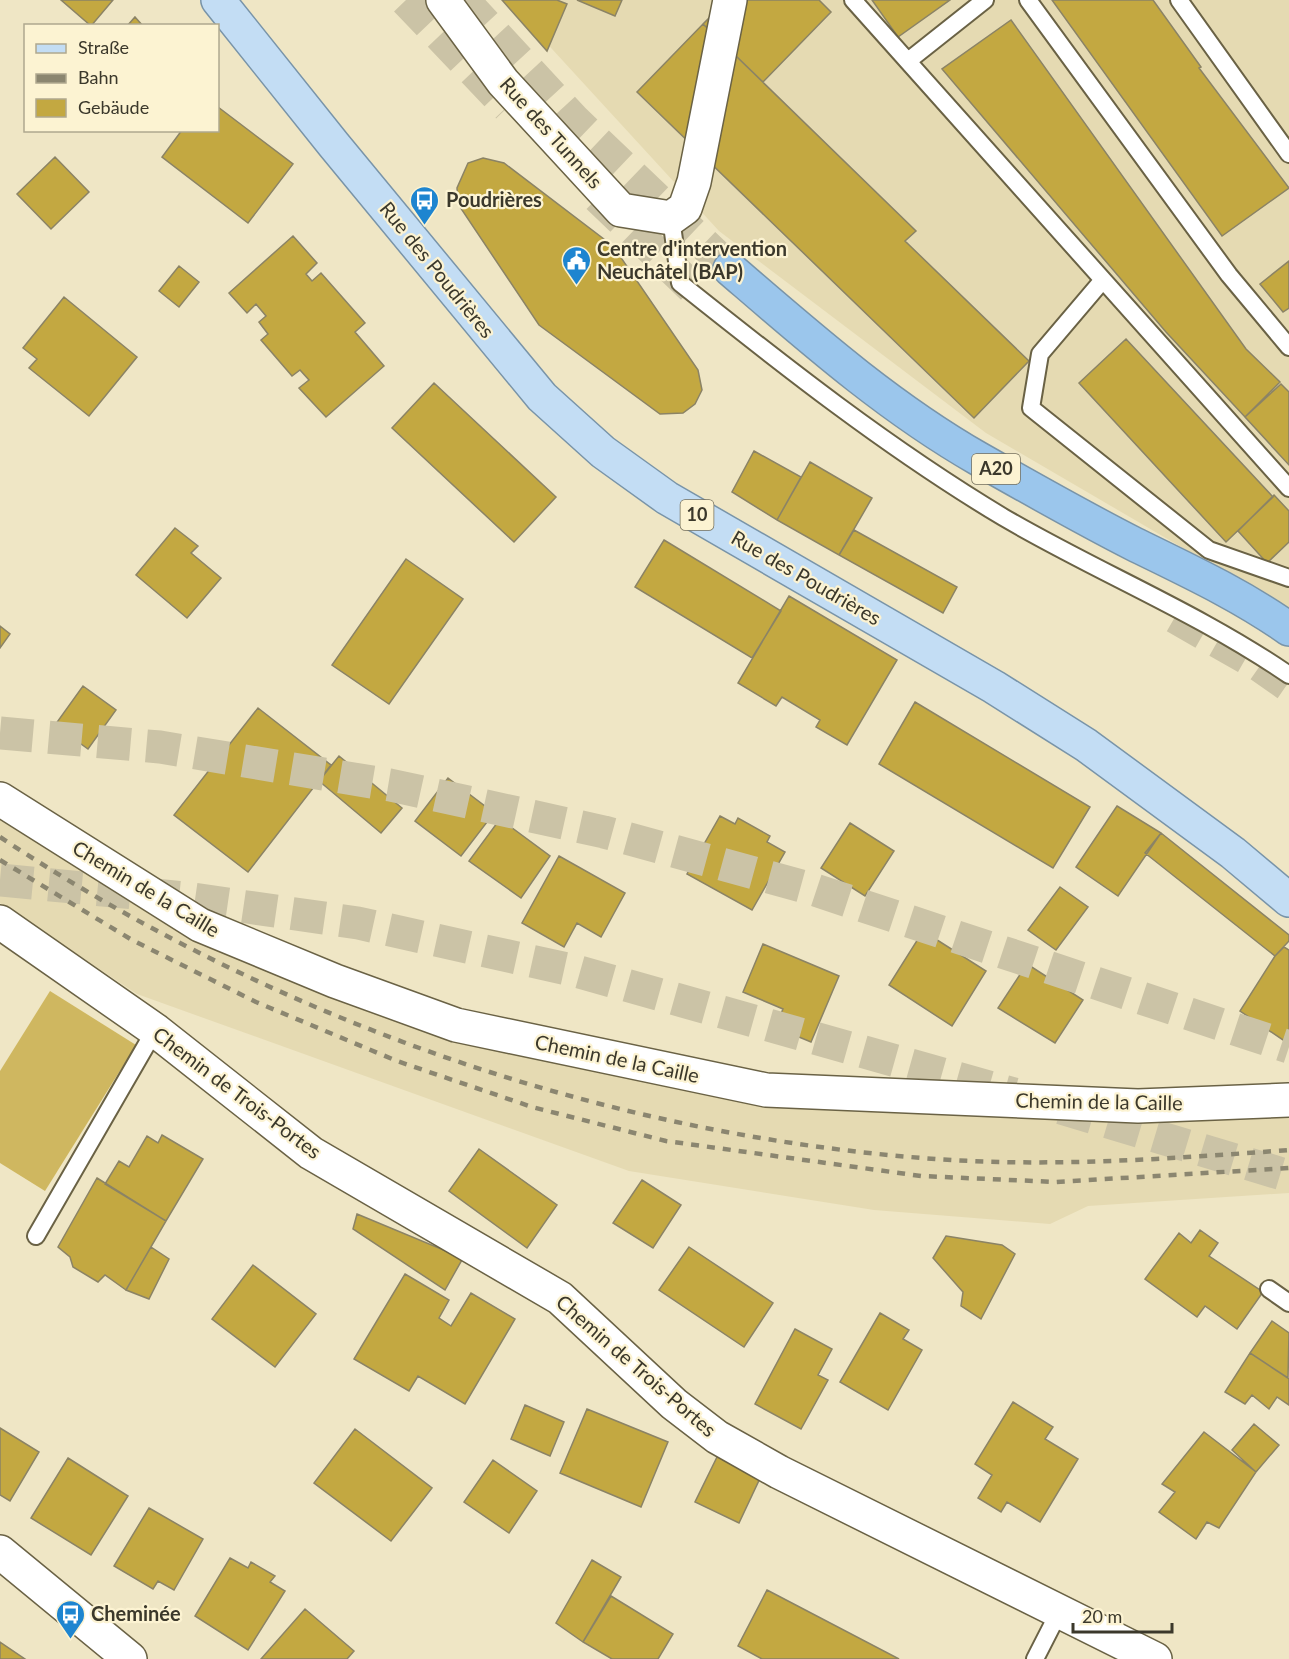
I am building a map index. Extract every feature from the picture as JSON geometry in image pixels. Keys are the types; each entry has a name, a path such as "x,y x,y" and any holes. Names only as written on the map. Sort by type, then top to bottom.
{"highway":[{"name":"A20","path":"730,269 825,351 900,407 975,457 1113,533 1210,582 1289,629"}],"main road":[{"name":"Rue des Poudrières","path":"218,0 536,389 603,452 667,498 994,687 1086,745 1233,853 1289,900"}],"street":[{"name":"Rue des Tunnels","path":"443,0 503,82 621,210 678,213"},
{"path":"678,213 694,182 730,0"},
{"name":"Chemin de la Caille","path":"0,799 200,925 334,981 456,1025 766,1090 1138,1106 1289,1100"},
{"name":"Chemin de Trois-Portes","path":"0,922 155,1030 311,1152 560,1298 674,1404 717,1437 779,1472 1155,1659"},
{"path":"0,1552 130,1659"}],"lane":[{"path":"853,0 1289,488"},
{"path":"908,61 985,0"},
{"path":"1028,0 1229,275 1289,346"},
{"path":"1179,0 1289,154"},
{"path":"678,213 680,283 864,426 1005,518 1210,626 1289,675"},
{"path":"1102,281 1040,354 1031,408 1209,550 1289,578"},
{"path":"36,1236 155,1030"},
{"path":"1269,1289 1289,1303"},
{"path":"1035,1659 1059,1612"}],"shaded area":[{"path":"507,0 1289,0 1289,610 986,433 719,231"},
{"path":"0,798 335,981 766,1090 1289,1100 1289,1193 1088,1206 1050,1224 874,1210 629,1171 137,994 0,903"},
{"path":"50,991 136,1045 45,1191 0,1163 0,1071"}],"building":[{"path":"61,0 113,0 93,24 89,24"},
{"path":"502,0 557,0 567,4 547,51"},
{"path":"577,0 622,0 615,16"},
{"path":"727,0 819,0 831,12 763,82 703,24"},
{"path":"872,0 950,0 898,37"},
{"path":"1052,0 1153,0 1201,67 1199,68 1289,188 1222,236"},
{"path":"135,17 141,24 129,24"},
{"path":"1011,20 1246,349 1280,382 1245,417 1166,332 942,69"},
{"path":"703,24 916,231 905,241 1029,361 974,418 637,92"},
{"path":"219,108 293,164 248,223 162,157 181,132 219,132"},
{"path":"55,157 89,192 51,229 17,194"},
{"name":"Centre d'intervention Neuchâtel (BAP)","path":"483,158 504,163 613,246 698,370 702,390 695,404 683,413 660,414 539,325 458,204 457,188 468,163"},
{"path":"293,236 317,263 306,274 312,281 321,273 365,323 355,332 384,366 326,417 299,388 309,380 300,370 292,376 261,340 268,334 259,322 266,316 256,304 247,313 229,293"},
{"path":"1289,261 1289,308 1283,312 1260,284"},
{"path":"179,266 199,282 179,307 159,291"},
{"path":"64,297 137,357 89,416 29,368 37,359 23,348"},
{"path":"1126,339 1273,497 1226,542 1079,383"},
{"path":"434,383 556,497 514,542 392,428"},
{"path":"1281,384 1289,392 1289,465 1245,417"},
{"path":"754,451 801,477 777,520 732,492"},
{"path":"810,462 872,498 839,555 777,520"},
{"path":"1274,495 1289,511 1289,542 1267,563 1238,531"},
{"path":"175,528 198,546 191,553 221,578 187,618 136,575"},
{"path":"854,530 957,587 943,613 839,555"},
{"path":"664,540 781,611 752,658 635,587"},
{"path":"406,559 463,599 389,704 332,665"},
{"path":"789,596 897,660 847,745 816,727 820,720 782,697 776,706 738,683"},
{"path":"0,626 10,634 0,648"},
{"path":"83,686 116,710 88,749 55,725"},
{"path":"915,702 1090,807 1053,868 879,764"},
{"path":"258,708 331,765 248,872 174,815"},
{"path":"339,756 402,808 381,833 319,781"},
{"path":"448,778 494,813 461,856 415,821"},
{"path":"1117,806 1161,833 1118,896 1076,867"},
{"path":"720,816 735,824 738,818 770,836 767,842 785,852 752,910 687,874"},
{"path":"500,819 550,856 521,898 469,861"},
{"path":"850,823 894,851 865,896 821,868"},
{"path":"1161,833 1289,935 1289,941 1275,956 1145,853"},
{"path":"559,856 625,893 601,937 577,923 564,947 522,923"},
{"path":"1060,887 1088,907 1056,950 1028,930"},
{"path":"923,931 986,971 952,1026 889,985"},
{"path":"763,944 839,976 811,1042 775,1027 783,1009 743,992"},
{"path":"1284,947 1289,950 1289,1044 1240,1011 1275,956"},
{"path":"1027,964 1083,1000 1055,1043 998,1008"},
{"path":"162,1135 203,1159 166,1221 105,1184 119,1161 129,1167 147,1136 158,1143"},
{"path":"479,1149 557,1205 527,1248 449,1191"},
{"path":"97,1178 166,1221 126,1290 105,1275 98,1282 73,1267 70,1257 58,1247"},
{"path":"642,1180 681,1205 653,1248 613,1223"},
{"path":"357,1214 463,1258 445,1290 353,1229"},
{"path":"1200,1230 1218,1243 1209,1256 1263,1292 1237,1329 1205,1306 1197,1317 1145,1279 1179,1233 1191,1243"},
{"path":"946,1236 1002,1245 1015,1254 981,1319 961,1306 963,1292 933,1258"},
{"path":"151,1247 169,1259 149,1299 126,1290"},
{"path":"689,1247 773,1303 744,1347 659,1290"},
{"path":"253,1265 316,1314 275,1367 212,1319"},
{"path":"405,1274 449,1300 439,1318 451,1326 471,1293 515,1319 465,1404 418,1376 409,1391 354,1359"},
{"path":"880,1313 909,1330 903,1339 922,1350 888,1410 840,1382"},
{"path":"1272,1321 1289,1333 1288,1378 1250,1353"},
{"path":"795,1329 832,1349 818,1375 828,1380 801,1429 755,1404"},
{"path":"1250,1353 1289,1379 1289,1405 1277,1397 1269,1409 1252,1395 1245,1404 1225,1392"},
{"path":"1013,1402 1053,1427 1045,1439 1078,1459 1040,1522 1007,1502 1001,1512 978,1498 992,1475 975,1464"},
{"path":"525,1405 564,1422 550,1456 511,1439"},
{"path":"587,1409 668,1442 641,1507 560,1473"},
{"path":"1254,1424 1279,1445 1256,1472 1232,1450"},
{"path":"0,1428 39,1452 10,1501 0,1495"},
{"path":"355,1429 432,1488 391,1541 314,1483"},
{"path":"1204,1432 1256,1472 1219,1528 1207,1522 1196,1539 1159,1512 1175,1492 1162,1484"},
{"path":"719,1453 762,1474 739,1523 695,1502"},
{"path":"68,1458 128,1496 91,1555 31,1518"},
{"path":"493,1460 537,1491 509,1533 464,1502"},
{"path":"149,1508 203,1539 174,1590 158,1581 153,1589 114,1566"},
{"path":"230,1558 248,1568 251,1562 275,1576 270,1582 285,1591 248,1650 195,1616"},
{"path":"592,1560 621,1577 583,1642 556,1623"},
{"path":"767,1590 899,1659 762,1659 738,1646"},
{"path":"611,1596 673,1634 658,1659 612,1659 583,1642"},
{"path":"305,1609 354,1651 347,1659 261,1659"},
{"path":"0,1642 25,1659 0,1659"}],"tunnel":[{"path":"406,0 508,107"},
{"path":"463,0 574,120 730,269"},
{"path":"598,197 703,298"},
{"path":"1175,617 1259,665 1289,686"},
{"path":"0,733 160,747 390,785 604,832 809,888 1289,1047"},
{"path":"0,880 185,898 358,923 572,970 1014,1094"},
{"path":"1061,1108 1289,1176"}],"railway":[{"path":"0,837 105,902 213,960 325,1011 441,1056 559,1093 678,1122 800,1144 968,1161 1105,1161 1289,1150"},
{"path":"0,860 132,940 256,1002 397,1061 532,1107 666,1141 921,1176 1056,1182 1289,1168"}],"place":[{"name":"Poudrières","path":"425,226"},
{"name":"Centre d'intervention Neuchâtel (BAP)","path":"576,286"},
{"name":"Cheminée","path":"70,1640"}]}
